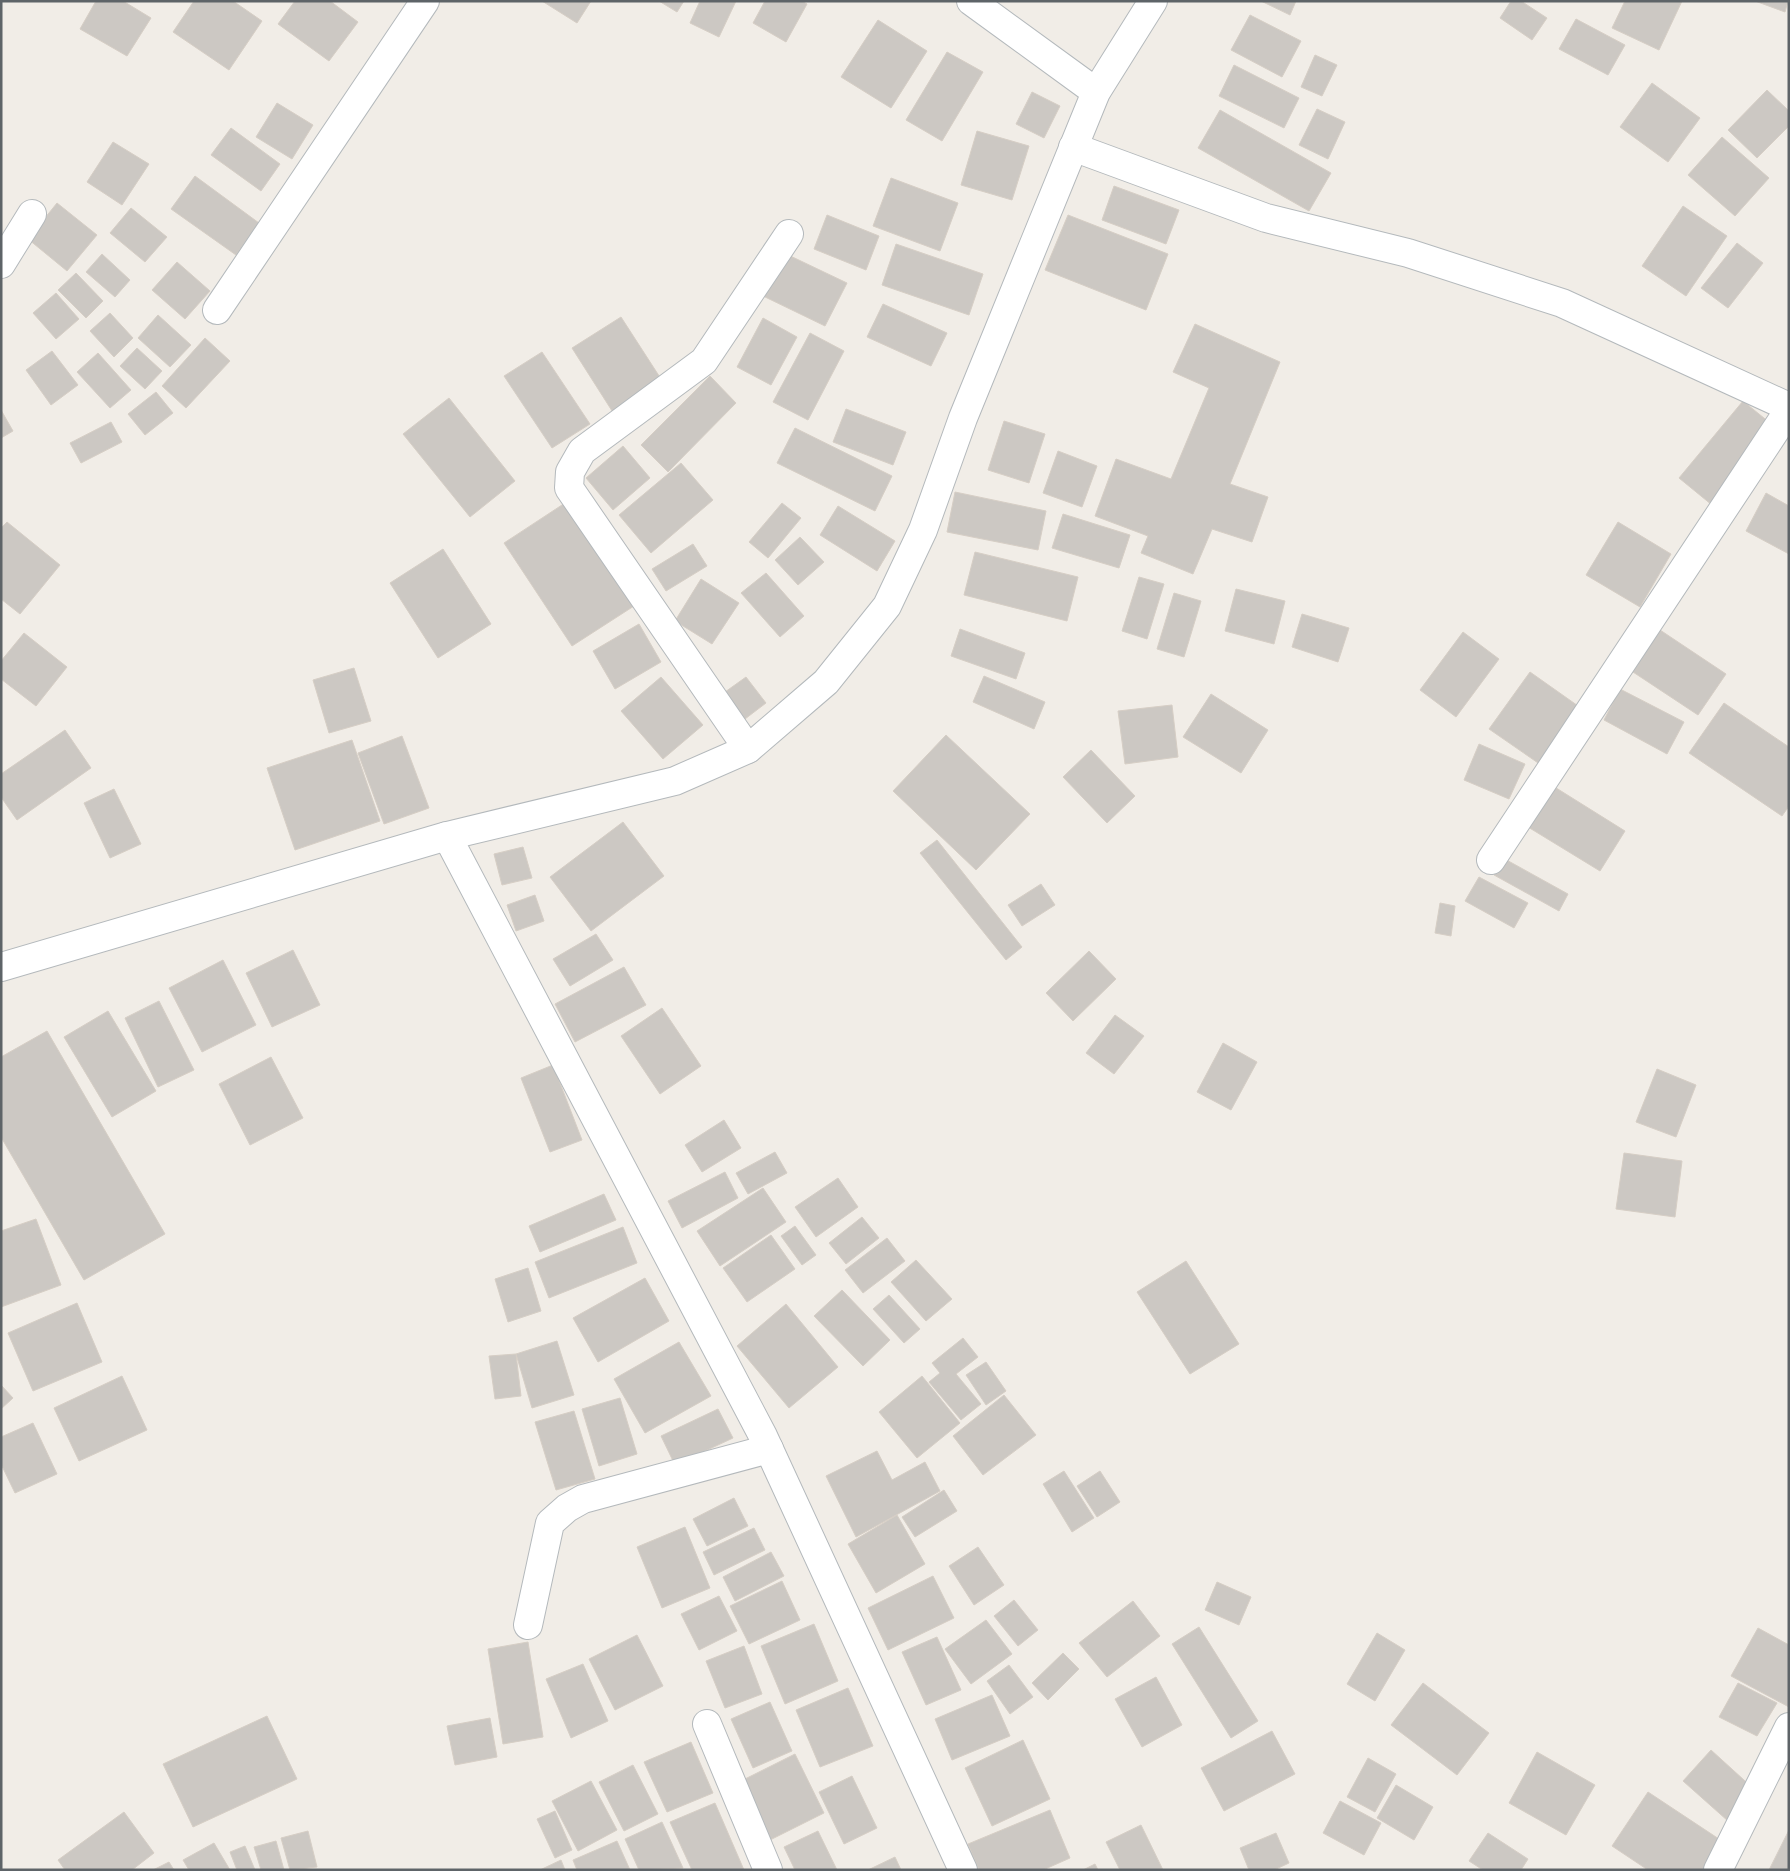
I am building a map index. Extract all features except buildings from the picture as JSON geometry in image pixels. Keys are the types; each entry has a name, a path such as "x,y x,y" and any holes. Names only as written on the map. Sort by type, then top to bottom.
{"street":[{"path":"217,310 425,1"},
{"path":"971,1 1096,92"},
{"path":"1,967 447,836 675,781 748,749 826,682 887,606 923,530 962,418 1096,92 1153,1"},
{"path":"1073,147 1266,218 1408,253 1562,303 1789,409 1490,860"},
{"path":"1,264 32,214"},
{"path":"748,749 569,488 570,472 582,451 704,361 789,234"},
{"path":"447,836 768,1449 963,1870"},
{"path":"528,1626 550,1523 567,1508 583,1498 768,1449"},
{"path":"706,1724 768,1870"},
{"path":"1718,1870 1789,1727"}]}
